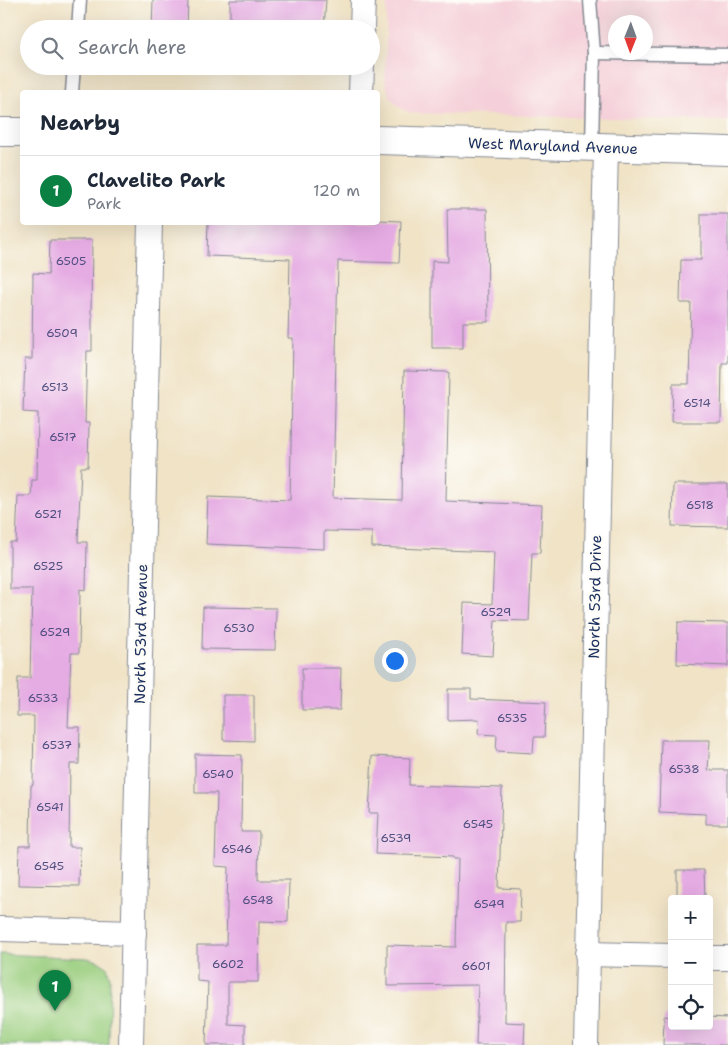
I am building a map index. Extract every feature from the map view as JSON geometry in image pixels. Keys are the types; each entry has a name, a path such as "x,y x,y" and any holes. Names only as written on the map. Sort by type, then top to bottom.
{"street":[{"path":"362,20 363,0"},
{"path":"361,90 362,75"},
{"path":"0,132 20,132"},
{"name":"West Maryland Avenue","path":"380,140 728,151"},
{"name":"North 53rd Drive","path":"586,1045 599,148"},
{"name":"North 53rd Avenue","path":"131,1045 150,225"},
{"path":"0,929 134,933"},
{"path":"587,954 668,956"},
{"path":"713,958 728,958"}],"lane":[{"path":"79,20 80,0"},
{"path":"590,0 599,148"},
{"path":"594,53 728,55"},
{"path":"72,90 73,75"}],"shaded area":[{"path":"387,0 728,0 728,121 410,113 398,106 390,97 385,81"}],"green space":[{"path":"0,954 87,958 98,961 107,967 110,977 109,1045 0,1045"}],"building":[{"path":"153,0 188,0 187,20 152,20"},
{"path":"230,0 326,0 325,20 230,20"},
{"path":"447,209 487,209 488,322 463,322 463,348 432,348 432,261 448,262"},
{"path":"701,214 728,214 728,363 722,363 721,422 672,422 673,384 689,384 691,303 680,303 681,260 701,260"},
{"path":"380,220 401,221 399,263 338,261 333,498 402,500 404,371 449,372 446,501 542,505 540,553 532,553 529,621 495,620 493,656 462,654 464,603 492,604 494,552 372,547 372,532 324,531 324,549 206,544 208,497 290,500 293,338 288,338 290,259 207,256 208,225 380,225"},
{"path":"50,240 92,240 92,351 87,351 85,423 89,423 88,467 81,467 78,542 87,542 86,590 80,589 79,653 71,653 68,727 80,727 79,764 70,764 69,847 80,847 79,886 18,885 19,846 30,846 31,785 33,785 34,716 17,716 18,678 30,678 32,589 10,589 10,542 16,542 18,496 31,496 32,480 37,480 38,413 23,412 25,359 32,359 33,273 49,274"},
{"path":"673,484 728,484 728,527 672,526"},
{"path":"203,607 276,608 275,650 202,649"},
{"path":"678,622 728,623 728,666 677,664"},
{"path":"302,668 341,668 340,710 302,710"},
{"path":"448,689 471,689 471,699 546,702 544,737 534,737 533,753 496,751 497,735 478,734 479,719 448,720"},
{"path":"223,695 254,695 254,741 223,740"},
{"path":"661,740 710,740 708,770 728,770 728,824 706,824 706,814 659,812"},
{"path":"195,754 242,755 241,832 259,832 258,880 289,880 288,922 259,921 258,982 228,982 228,1024 245,1025 245,1045 206,1045 208,982 197,981 197,945 226,945 228,867 215,866 217,793 195,793"},
{"path":"372,756 410,758 409,785 502,788 499,888 521,889 520,922 506,922 505,1022 525,1023 524,1045 476,1045 478,985 387,986 387,945 456,947 458,859 453,859 453,857 376,854 378,813 369,813"},
{"path":"677,870 704,870 705,895 677,895"},
{"path":"664,1016 668,1016 668,1030 713,1030 713,1017 728,1018 727,1045 663,1045"}],"place":[{"name":"Clavelito Park","path":"55,1011"}]}
